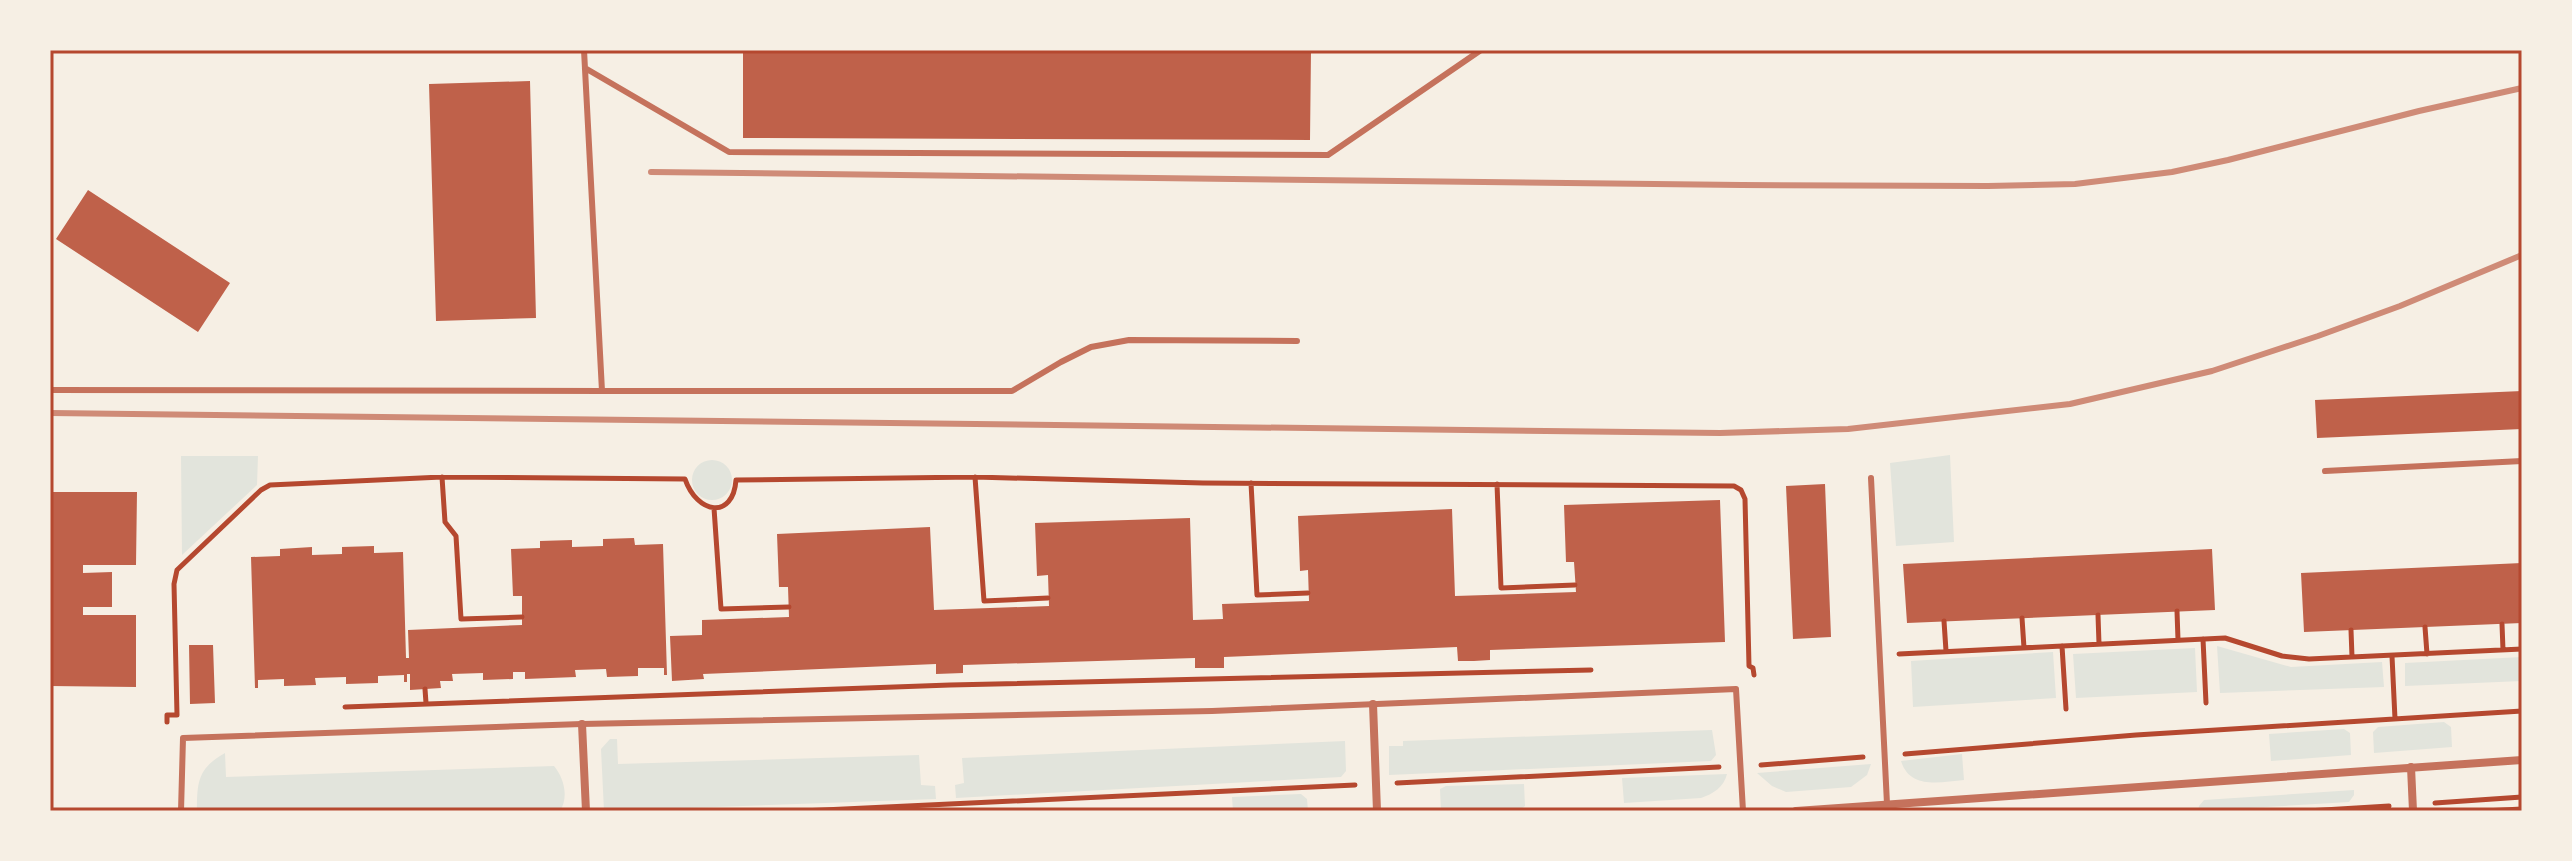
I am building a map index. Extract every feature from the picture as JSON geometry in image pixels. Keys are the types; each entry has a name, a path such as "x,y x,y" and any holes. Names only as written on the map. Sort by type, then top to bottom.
{"street":[{"path":"1373,704 1377,811"},
{"path":"582,724 586,811"},
{"path":"1796,811 2522,760"},
{"path":"2411,767 2413,811"}],"lane":[{"path":"584,50 602,391"},
{"path":"585,68 729,152 1328,155 1481,50"},
{"path":"50,390 1012,391 1091,347 1129,340 1297,341"},
{"path":"2325,471 2522,461"},
{"path":"1871,478 1887,804"},
{"path":"181,811 183,738 582,724 1212,711 1736,689 1743,811"}],"path":[{"path":"442,477 445,522 456,536 461,619 522,617"},
{"path":"177,715 174,584 177,570 270,485 442,477 685,479 695,500 714,508"},
{"path":"714,508 729,500 735,492 736,480 975,477 1251,483 1734,486 1741,490 1745,499 1749,666"},
{"path":"975,477 984,601 1048,598"},
{"path":"1251,483 1257,595 1308,593"},
{"path":"1497,484 1501,588 1575,585"},
{"path":"714,508 721,609 789,607"},
{"path":"2177,611 2178,640"},
{"path":"2098,615 2099,644"},
{"path":"2022,618 2024,648"},
{"path":"1944,621 1946,651"},
{"path":"2502,624 2503,650"},
{"path":"2425,627 2427,654"},
{"path":"2351,630 2352,657"},
{"path":"1880,655 2225,638 2282,656 2309,659 2522,649"},
{"path":"2203,639 2206,703"},
{"path":"2062,646 2066,709"},
{"path":"2392,656 2395,719"},
{"path":"1474,661 1475,672"},
{"path":"1734,666 1753,668 1754,682"},
{"path":"330,708 950,685 1597,669"},
{"path":"950,674 950,685"},
{"path":"425,689 426,703"},
{"path":"802,811 1760,765 2136,735 2522,711"},
{"path":"167,715 190,714"},
{"path":"1759,751 1760,765"},
{"path":"2484,811 2522,809"}],"shaded area":[{"path":"1950,455 1954,542 1896,546 1890,463"},
{"path":"181,456 258,456 257,485 182,555"},
{"path":"712,460 726,466 732,480 726,494 712,500 698,494 692,480 698,466"},
{"path":"2217,646 2291,667 2382,662 2384,687 2220,693"},
{"path":"2195,648 2197,692 2076,698 2073,654"},
{"path":"2053,652 2056,698 1913,707 1911,661"},
{"path":"2522,657 2522,681 2405,686 2405,663"},
{"path":"2444,722 2451,727 2452,747 2374,753 2373,732 2378,727"},
{"path":"2344,729 2350,733 2351,755 2271,761 2269,734"},
{"path":"1712,730 1716,755 1711,761 1389,775 1389,746 1403,746 1403,741"},
{"path":"610,739 617,739 618,764 919,755 921,785 935,786 936,799 604,811 601,749"},
{"path":"1345,741 1346,771 1341,777 956,798 955,785 964,783 962,758"},
{"path":"225,753 226,777 554,766 563,782 565,794 560,811 197,811 204,770"},
{"path":"1962,754 1964,780 1936,783 1919,780 1905,770 1901,761"},
{"path":"1871,764 1867,775 1851,787 1786,792 1772,786 1757,773"},
{"path":"1727,774 1717,789 1701,798 1624,803 1622,778"},
{"path":"1524,784 1525,806 1520,810 1441,811 1440,789 1446,786"},
{"path":"2354,790 2349,802 2198,811 2204,800"},
{"path":"1301,794 1307,799 1308,811 1233,811 1232,797"}],"building":[{"path":"743,50 1311,50 1310,140 743,138"},
{"path":"530,81 536,318 436,321 429,84"},
{"path":"88,190 230,283 198,332 56,239"},
{"path":"2522,391 2522,429 2317,438 2315,400"},
{"path":"1825,484 1831,637 1793,639 1786,486"},
{"path":"50,492 137,492 136,565 83,565 83,573 112,572 112,607 83,607 83,615 136,615 136,687 50,686"},
{"path":"1720,500 1725,642 1490,650 1490,660 1474,661 1458,661 1457,647 1224,657 1224,668 1195,668 1195,658 963,665 963,673 936,674 936,664 703,674 704,679 672,681 670,636 702,635 702,620 789,617 788,587 779,587 777,534 930,527 934,610 1049,606 1048,575 1037,576 1035,523 1190,518 1193,620 1223,619 1222,604 1309,601 1308,570 1300,571 1298,516 1452,509 1455,596 1576,592 1574,562 1566,562 1564,505"},
{"path":"634,538 635,545 663,544 667,675 664,675 664,668 638,668 638,676 607,677 606,669 575,670 576,677 525,679 525,672 513,672 513,679 483,680 483,673 452,674 453,681 440,681 441,688 410,690 410,674 407,674 407,682 404,682 404,675 378,676 378,683 346,684 346,677 315,678 316,685 284,686 284,679 258,680 258,688 255,688 251,557 280,556 280,549 312,547 312,555 342,554 342,547 374,546 374,553 403,552 406,658 409,658 408,630 522,625 522,596 513,596 511,549 540,548 540,541 572,540 572,547 603,546 603,539"},
{"path":"2212,549 2215,610 1907,623 1903,564"},
{"path":"2522,563 2522,623 2304,632 2301,573"},
{"path":"189,645 213,645 215,703 190,704"}],"railway":[{"path":"651,172 1741,185 2075,184 2172,172 2228,160 2522,88"},
{"path":"50,413 1720,433 1848,429 2070,404 2212,371 2400,306 2522,255"}]}
